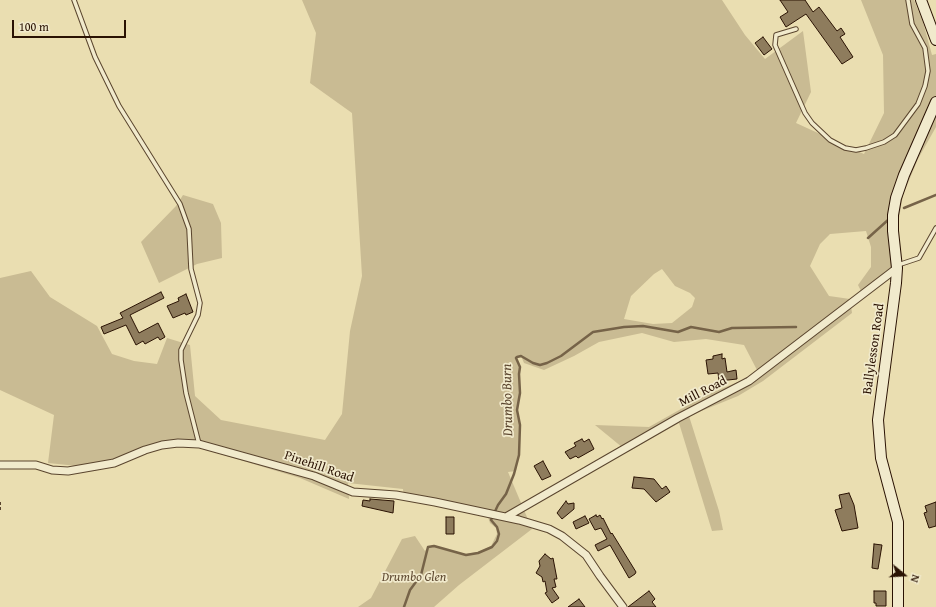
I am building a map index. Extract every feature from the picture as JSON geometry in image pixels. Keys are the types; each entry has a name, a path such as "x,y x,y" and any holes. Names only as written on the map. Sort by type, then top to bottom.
{"main road":[{"path":"921,0 936,40"},
{"name":"Ballylesson Road","path":"898,607 898,522 881,458 878,420 897,267 893,231 896,198 911,158 936,102"}],"street":[{"name":"Mill Road","path":"502,516 678,418 749,381 897,267"},
{"name":"Pinehill Road","path":"0,465 36,465 52,470 68,471 114,463 145,450 162,445 178,443 199,444 314,476 353,492 396,495 502,516 548,529 575,545 586,555 623,607"}],"lane":[{"path":"74,0 95,57 119,106 180,204 189,229 191,269 200,303 198,315 181,350 181,360 186,393 199,444"},
{"path":"796,29 776,35 775,45 805,113 812,124 830,140 845,148 856,150 866,148 884,142 895,135 918,104 925,86 928,71 925,48 912,24 908,0"},
{"path":"897,267 919,258 936,228"}],"path":[{"path":"0,502 0,512"}],"green space":[{"name":"Drumbo Glen","path":"302,0 722,0 745,35 765,59 803,31 811,92 796,123 864,154 884,113 883,55 861,0 914,0 923,22 932,55 936,54 936,127 918,159 903,195 897,230 901,253 891,268 861,291 858,285 871,267 871,247 866,231 830,234 820,244 810,266 829,296 850,299 852,313 763,381 738,396 689,416 719,511 723,530 712,531 679,423 628,452 595,425 649,427 704,396 745,379 757,370 744,345 706,339 674,342 642,333 599,342 544,370 524,363 521,356 517,357 516,358 520,367 520,393 517,410 520,425 519,455 516,471 508,472 532,529 459,585 434,607 358,607 371,598 402,539 415,536 425,551 428,547 433,545 465,554 478,552 491,546 497,534 496,528 490,523 488,517 404,499 403,489 348,483 349,499 300,478 200,448 179,446 176,440 145,446 114,460 77,466 48,463 54,415 0,390 0,278 31,271 50,297 97,326 112,354 134,361 157,364 167,338 190,345 195,396 221,420 325,440 342,414 350,331 362,276 352,113 310,83 316,33","holes":["662,269 675,286 690,293 695,298 692,307 672,323 653,324 624,319 631,296 654,274"]},
{"path":"183,195 213,204 221,223 222,258 197,264 159,283 141,242 176,206"}],"building":[{"path":"780,0 805,0 813,12 819,7 837,31 841,28 845,34 840,37 853,57 842,64 806,14 786,27 780,17 788,12"},
{"path":"763,37 772,49 764,55 755,43"},
{"path":"161,292 164,298 130,315 139,333 158,323 165,337 160,340 158,337 145,344 143,341 136,345 126,325 104,334 101,327 123,318 120,313"},
{"path":"186,294 193,312 186,315 185,313 173,318 167,306 179,301 178,298"},
{"path":"722,354 722,359 725,358 727,372 736,370 737,379 719,381 718,373 708,374 706,360 713,359 713,356"},
{"path":"582,439 584,442 589,439 594,449 578,458 576,456 570,459 565,452 576,446 574,443"},
{"path":"543,461 551,476 542,480 534,466"},
{"path":"634,477 654,479 662,489 666,486 670,492 656,502 644,489 632,488"},
{"path":"849,493 854,505 858,528 842,531 835,510 842,508 839,495"},
{"path":"370,499 394,501 393,513 362,506 363,500 370,501"},
{"path":"566,501 568,504 574,503 574,509 562,519 557,513"},
{"path":"936,502 936,526 929,528 924,513 927,512 925,506"},
{"path":"596,515 597,517 600,515 602,519 603,518 611,534 612,533 636,572 629,578 610,545 598,551 595,545 607,539 601,528 595,530 589,519"},
{"path":"585,516 589,523 576,529 573,522"},
{"path":"446,517 454,517 454,534 446,534"},
{"path":"874,544 882,545 878,569 872,568"},
{"path":"545,554 551,559 553,558 557,579 554,579 556,587 552,588 559,598 552,603 545,593 547,592 545,581 543,582 542,577 536,573 540,566 539,561"},
{"path":"649,591 655,599 652,602 656,607 628,607"},
{"path":"874,591 886,591 886,606 876,606 876,603 874,603"},
{"path":"579,599 585,607 568,607"}],"waterway":[{"name":"Drumbo Burn","path":"904,208 936,195"},
{"name":"Drumbo Burn","path":"868,238 888,220"},
{"name":"Drumbo Burn","path":"404,607 410,590 421,575 428,547 434,546 466,555 478,553 492,547 497,541 499,534 497,527 491,520 498,505 506,494 514,474 519,455 520,425 517,410 520,393 520,367 516,358 517,357 521,356 540,365 561,356 593,332 624,327 643,326 678,332 691,327 719,332 732,328 796,327"}]}
